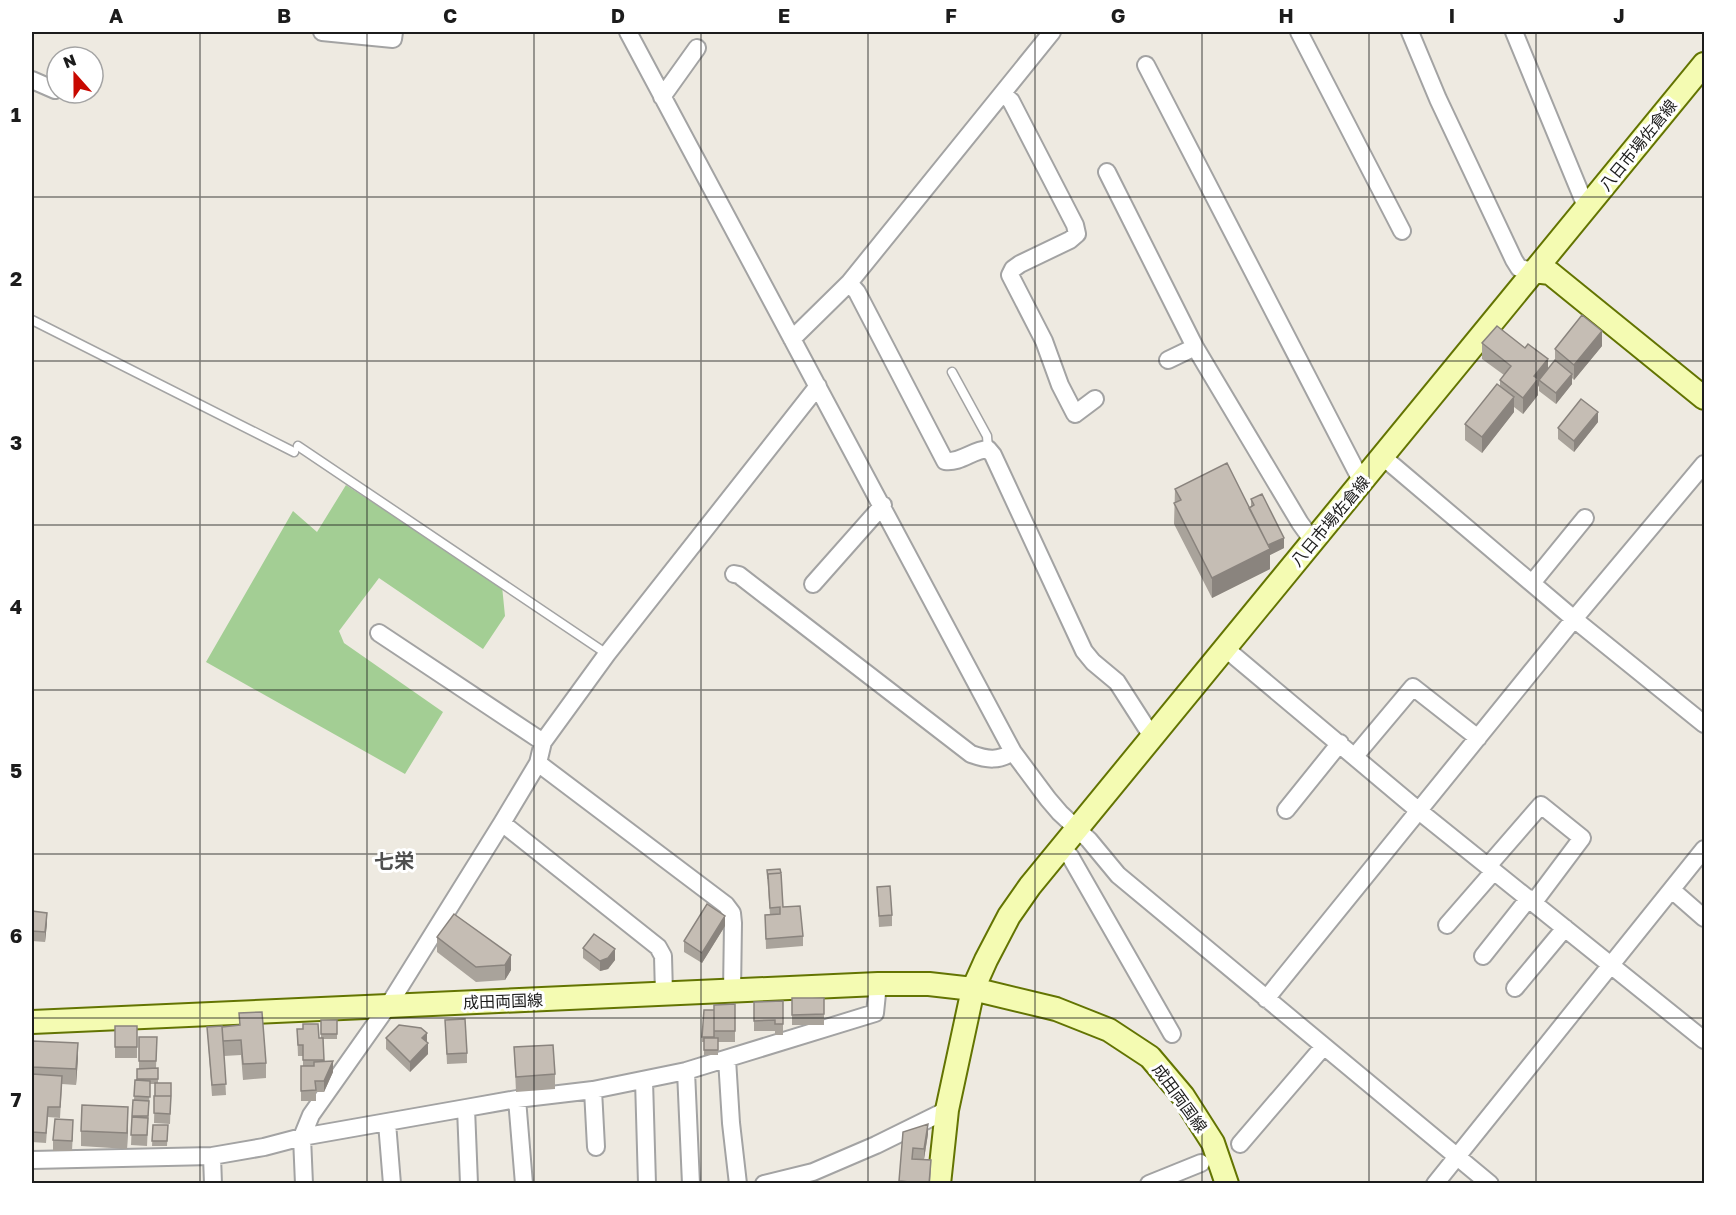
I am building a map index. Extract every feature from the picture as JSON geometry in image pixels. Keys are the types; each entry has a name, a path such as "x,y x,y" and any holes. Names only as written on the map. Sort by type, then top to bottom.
{"main road":[{"name":"八日市場佐倉線","path":"973,989 1009,916 1030,886 1534,272 1700,79"},
{"path":"1534,272 1550,273 1704,398"},
{"name":"成田両国線","path":"32,1022 878,984 929,984 973,989 1056,1009 1109,1030 1150,1057 1183,1096 1213,1143 1227,1184"},
{"path":"939,1184 947,1110 973,989"}],"street":[{"path":"322,32 393,39 393,32"},
{"path":"792,339 849,282 1052,32"},
{"path":"1299,32 1402,231"},
{"path":"1514,32 1587,209"},
{"path":"631,33 662,97 883,505 1013,752 1048,799 1078,828 1118,875 1490,1184"},
{"path":"1414,33 1438,99 1514,260 1519,268 1534,272"},
{"path":"662,97 697,48"},
{"path":"1146,65 1362,482"},
{"path":"1003,94 1011,101 1075,225 1077,234 1070,240 1020,264 1013,269 1010,275 1044,341 1060,384 1075,414 1095,399"},
{"path":"1107,172 1195,346 1300,523 1313,541"},
{"path":"849,282 857,292 945,461 954,462 978,450 987,449 993,455 1084,651 1093,662 1117,682 1153,738"},
{"path":"1168,360 1195,346"},
{"path":"304,1184 302,1137 310,1115 388,1006 538,763 543,742 607,654 818,386"},
{"path":"1383,457 1574,619 1704,724"},
{"path":"1266,999 1574,619 1704,464"},
{"path":"813,584 883,505"},
{"path":"1532,583 1585,518"},
{"path":"734,574 739,575 971,754 991,760 1002,758 1013,752"},
{"path":"379,633 543,742"},
{"path":"1226,649 1419,811 1704,1040"},
{"path":"1355,756 1413,687 1478,738"},
{"path":"1287,810 1340,743"},
{"path":"538,763 726,905 732,913 733,923 732,992"},
{"path":"1447,925 1541,805 1582,838 1483,956"},
{"path":"502,823 658,946 663,956 664,994"},
{"path":"1435,1184 1704,849"},
{"path":"1070,856 1172,1034"},
{"path":"1672,890 1704,918"},
{"path":"1515,988 1565,928"},
{"path":"32,1160 212,1156 264,1148 302,1137 466,1107 593,1090 644,1080 728,1059 875,1013 878,984"},
{"path":"1240,1144 1324,1046"},
{"path":"728,1059 731,1122 738,1184"},
{"path":"686,1071 691,1184"},
{"path":"644,1080 647,1184"},
{"path":"593,1090 596,1148"},
{"path":"516,1099 524,1184"},
{"path":"466,1107 469,1184"},
{"path":"764,1184 813,1172 876,1145 947,1110"},
{"path":"387,1123 392,1184"},
{"path":"212,1156 213,1184"},
{"path":"1149,1184 1201,1163"}],"lane":[{"path":"32,320 296,449 607,654"},
{"path":"952,372 987,436 987,449"}],"green space":[{"path":"346,485 502,586 505,616 483,649 379,578 339,631 344,643 443,712 405,774 206,662 293,511 317,532"}],"building":[{"path":"1582,315 1602,331 1574,365 1555,349"},
{"path":"1497,326 1525,348 1528,344 1548,359 1534,376 1538,379 1523,398 1500,380 1511,366 1482,343"},
{"path":"1555,360 1572,374 1556,393 1539,380"},
{"path":"1497,384 1514,397 1482,437 1465,424"},
{"path":"1581,399 1598,412 1574,441 1558,428"},
{"path":"1227,463 1270,549 1212,578 1174,503 1181,500 1175,489"},
{"path":"1262,494 1284,538 1268,545 1249,508 1254,505 1251,499"},
{"path":"780,869 781,873 768,874 768,879 767,870"},
{"path":"781,873 783,907 800,906 803,936 766,939 765,915 780,914 780,907 770,908 768,874"},
{"path":"890,886 892,915 879,916 877,887"},
{"path":"707,904 725,916 702,953 684,941"},
{"path":"32,911 47,913 45,932 32,931"},
{"path":"454,914 511,955 505,965 476,967 437,937"},
{"path":"594,934 615,949 608,958 600,961 583,948"},
{"path":"792,998 824,998 824,1014 792,1015"},
{"path":"783,1001 783,1024 775,1024 775,1020 754,1021 754,1002"},
{"path":"735,1004 735,1031 714,1031 714,1005"},
{"path":"704,1010 714,1010 714,1037 702,1037"},
{"path":"262,1012 266,1063 243,1064 241,1040 223,1041 222,1027 240,1025 239,1013"},
{"path":"465,1019 467,1053 447,1054 445,1020"},
{"path":"321,1020 337,1020 337,1034 321,1034"},
{"path":"303,1024 318,1024 319,1038 323,1038 324,1060 303,1060 303,1045 298,1045 297,1029 303,1029"},
{"path":"399,1025 421,1028 427,1033 422,1038 428,1043 410,1062 386,1038"},
{"path":"115,1026 137,1026 137,1047 115,1047"},
{"path":"222,1026 226,1084 212,1085 207,1027"},
{"path":"139,1037 157,1037 156,1061 139,1061"},
{"path":"704,1038 718,1038 718,1050 704,1050"},
{"path":"32,1041 78,1043 76,1069 32,1067"},
{"path":"553,1045 555,1074 516,1077 514,1047"},
{"path":"333,1061 324,1081 315,1081 316,1090 301,1091 301,1066 314,1066 314,1062"},
{"path":"158,1068 158,1079 137,1079 137,1069"},
{"path":"32,1074 62,1076 60,1107 48,1107 46,1133 32,1132"},
{"path":"135,1080 150,1081 150,1097 134,1096"},
{"path":"155,1083 171,1083 171,1096 155,1096"},
{"path":"154,1096 171,1096 170,1114 154,1113"},
{"path":"133,1100 149,1101 148,1116 132,1116"},
{"path":"82,1105 128,1107 127,1133 81,1131"},
{"path":"132,1117 148,1118 147,1135 131,1135"},
{"path":"55,1119 73,1120 72,1141 53,1140"},
{"path":"928,1124 924,1149 913,1148 912,1159 931,1160 929,1184 909,1184 909,1182 899,1181 903,1132"},
{"path":"153,1125 168,1125 167,1141 152,1141"}],"district":[{"name":"七栄","path":"394,860"}]}
